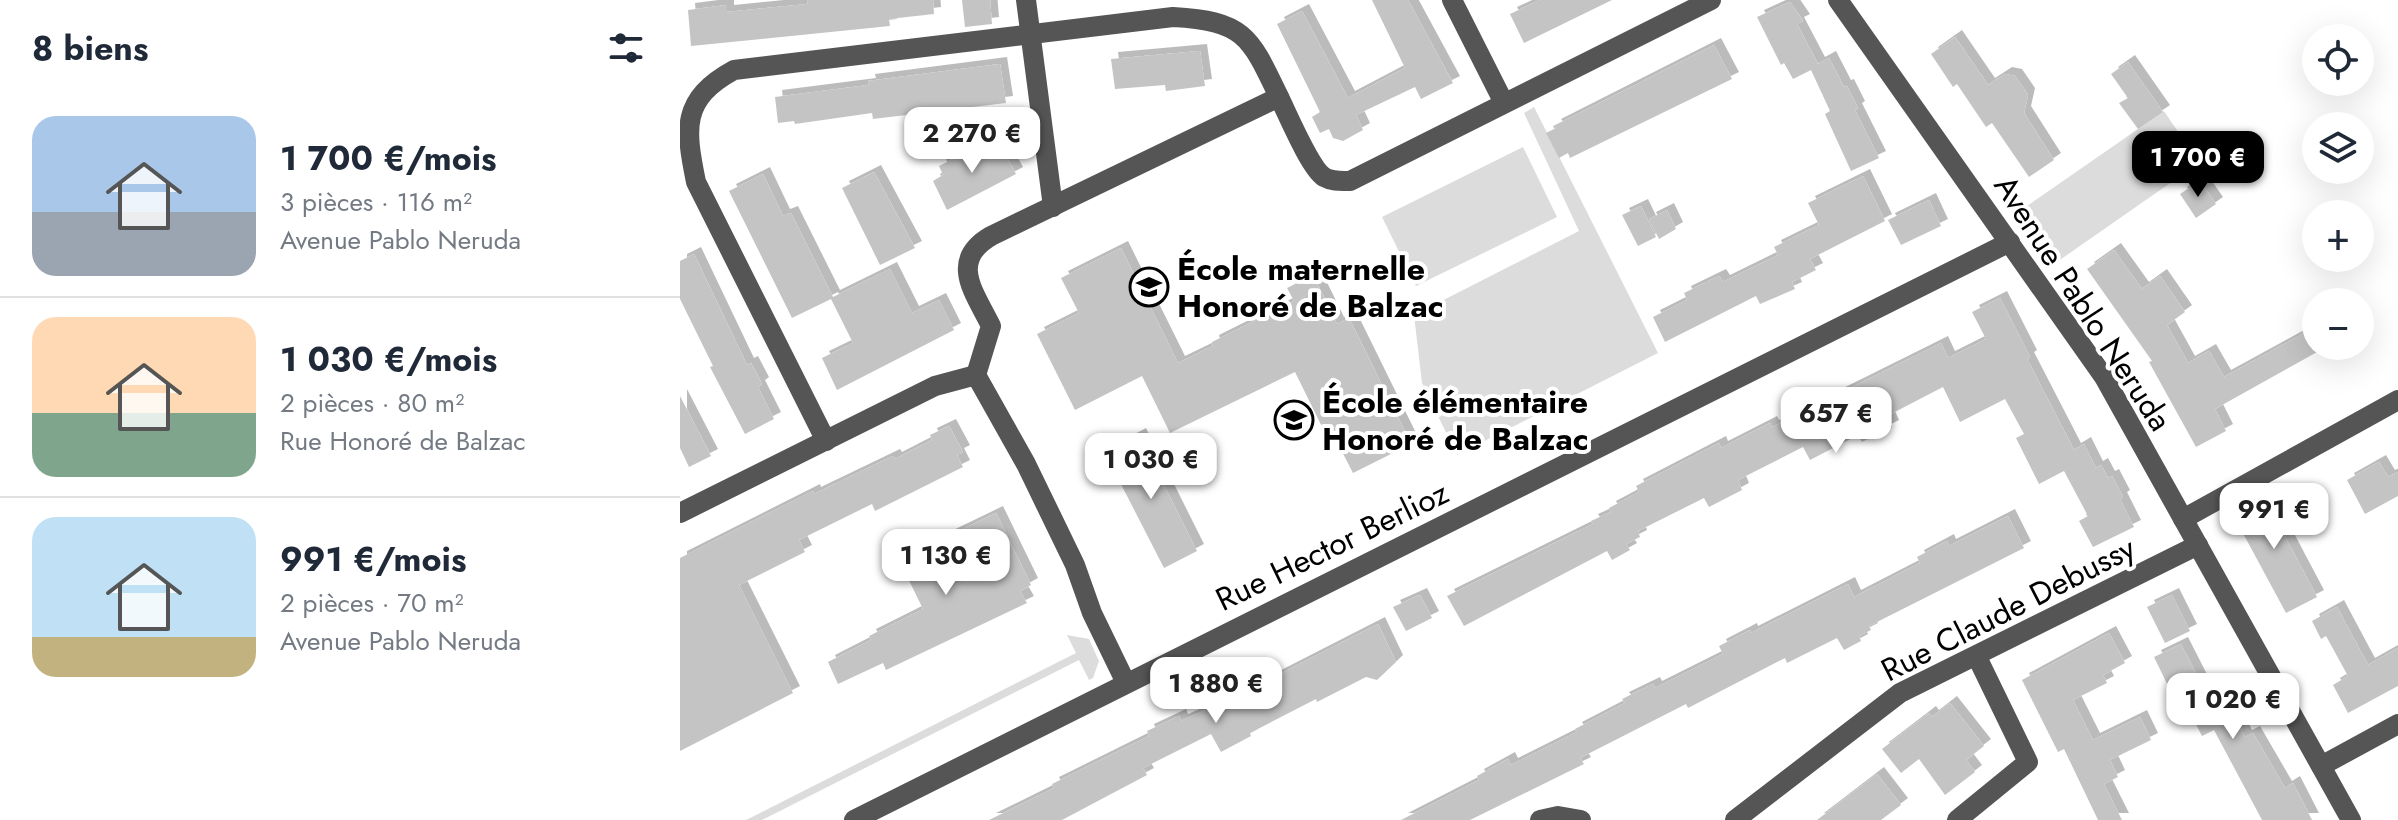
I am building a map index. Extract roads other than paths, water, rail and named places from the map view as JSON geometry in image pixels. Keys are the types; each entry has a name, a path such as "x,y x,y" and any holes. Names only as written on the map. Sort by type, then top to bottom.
{"street":[{"path":"1026,0 1053,207"},
{"path":"1452,0 1504,103"},
{"path":"826,441 696,182 689,147 694,105 714,81 734,70 1030,32 1173,17 1210,19 1240,33 1258,53 1314,167 1324,177 1337,182 1350,181 1711,0"},
{"name":"Avenue Pablo Neruda","path":"1838,0 2104,377 2351,820"},
{"path":"976,375 991,326 967,275 972,250 991,236 1279,97"},
{"name":"Rue Hector Berlioz","path":"854,820 2010,242"},
{"path":"680,513 935,386 976,375"},
{"path":"976,375 994,402 1075,565 1092,613 1126,683"},
{"path":"2183,519 2398,400"},
{"name":"Rue Claude Debussy","path":"1735,820 1900,693 2198,545"},
{"path":"1957,820 2028,762 1977,657"},
{"path":"2321,766 2398,724"},
{"path":"1540,820 1558,816 1581,820"}],"place":[{"name":"École maternelle Honoré de Balzac","path":"1149,287"},
{"name":"École élémentaire Honoré de Balzac","path":"1294,420"}]}
